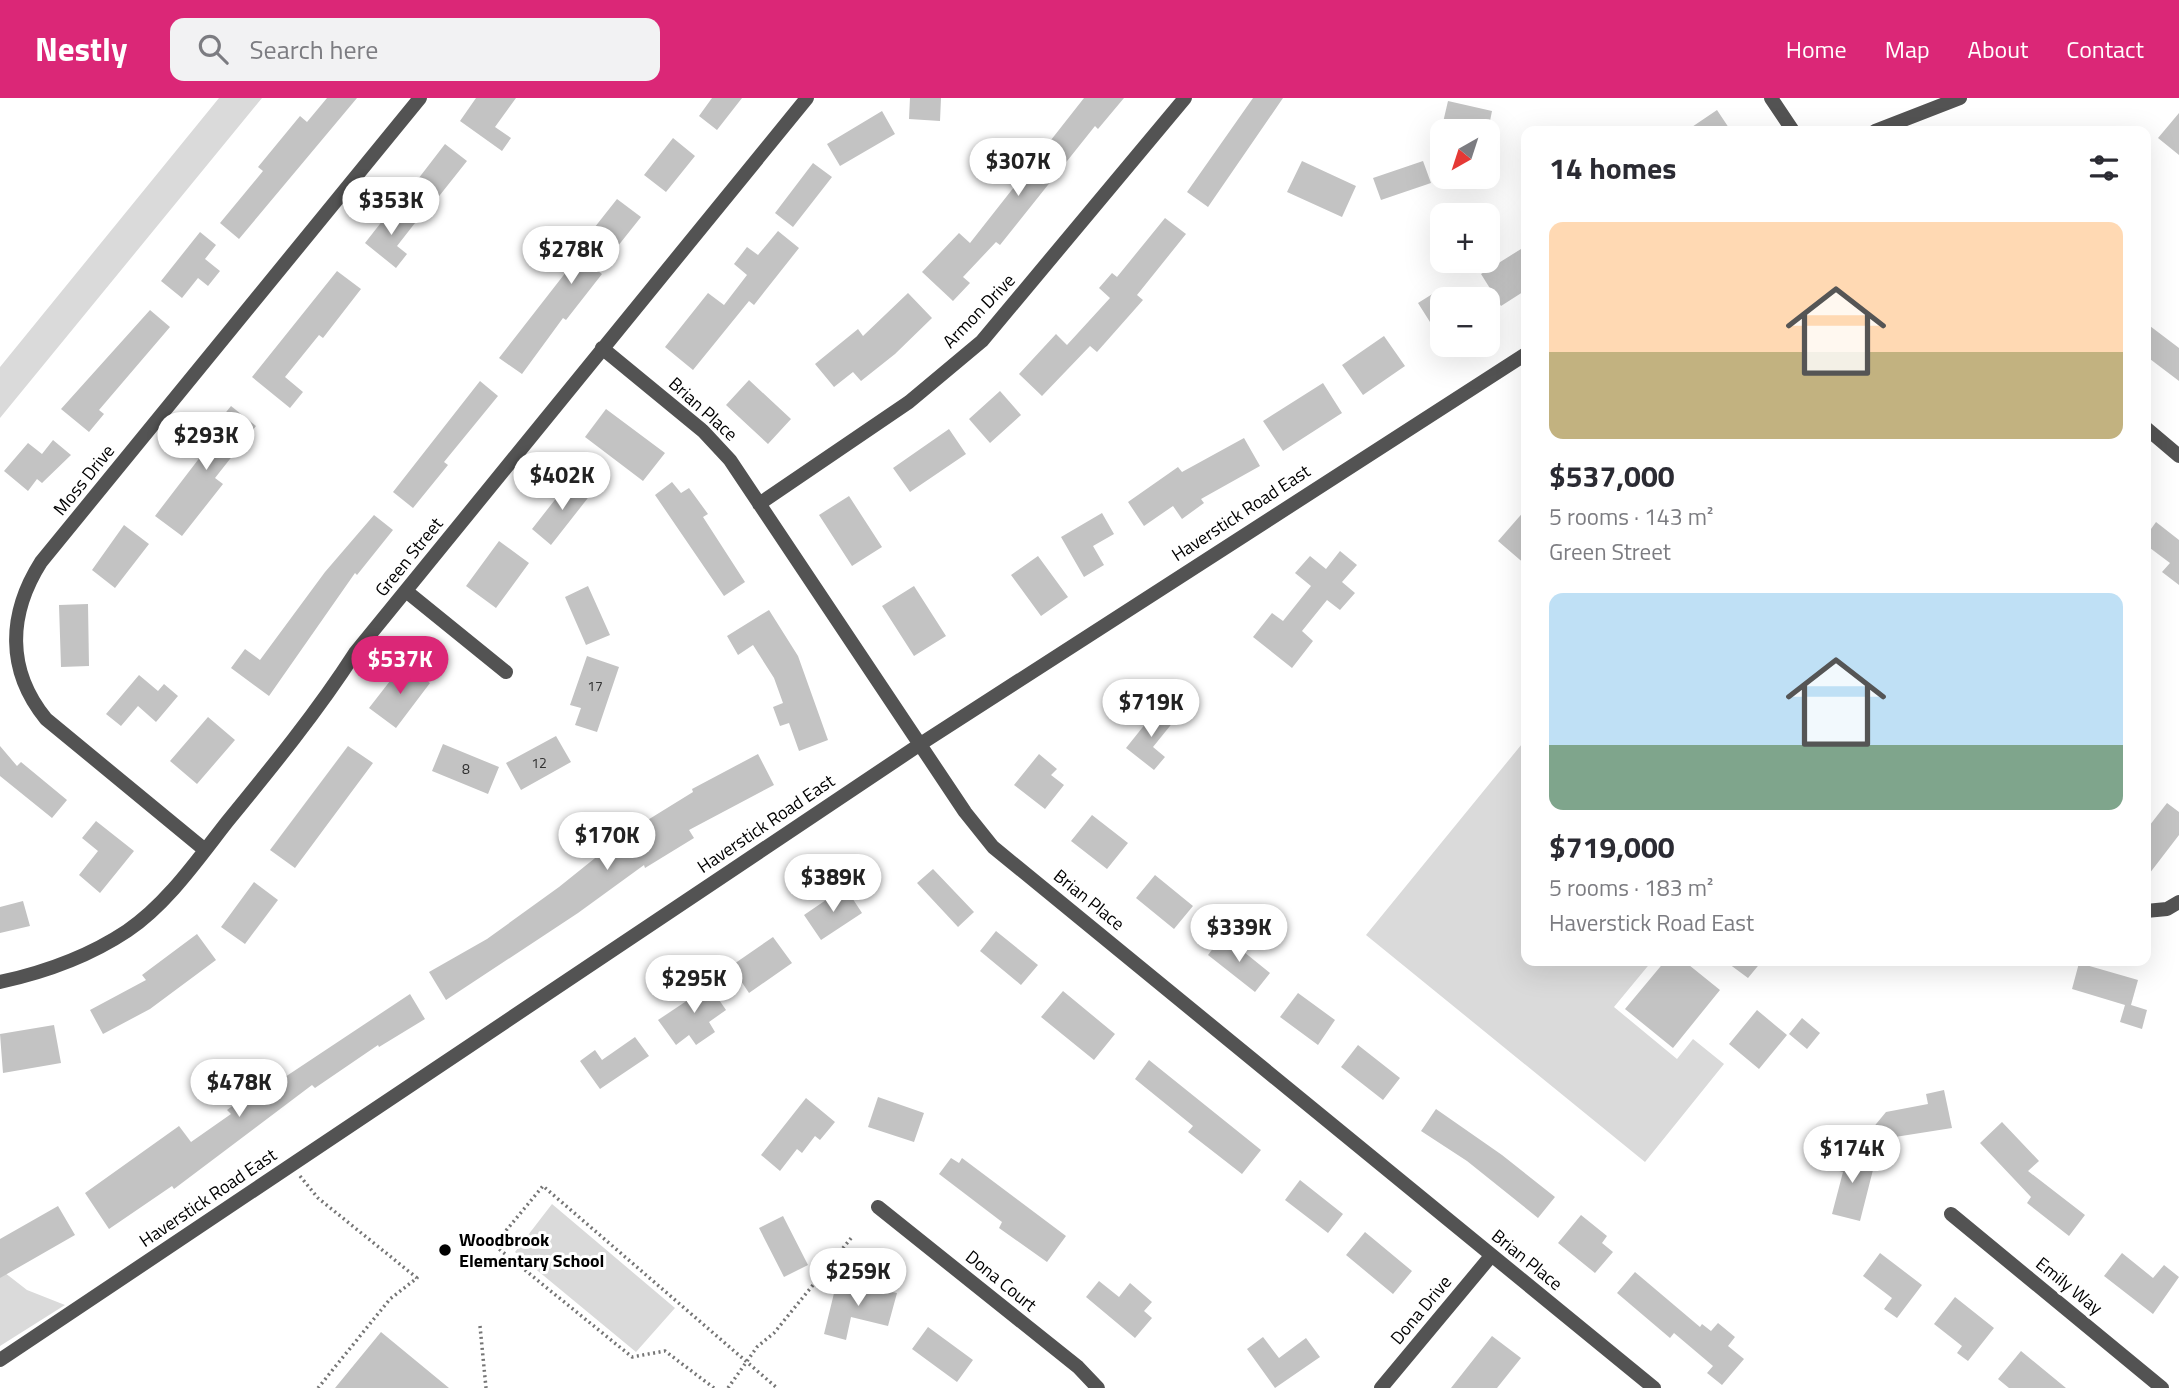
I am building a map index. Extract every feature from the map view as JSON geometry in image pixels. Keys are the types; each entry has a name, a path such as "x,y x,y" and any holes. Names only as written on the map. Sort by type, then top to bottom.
{"street":[{"name":"Moss Drive","path":"205,850 46,719 34,704 18,666 15,646 18,609 41,562 420,98"},
{"name":"Green Street","path":"0,982 37,974 71,962 128,930 161,901 324,701 355,653 807,98"},
{"name":"Armon Drive","path":"759,503 909,402 982,341 1185,98"},
{"path":"1771,98 1790,126"},
{"path":"1905,125 1960,98"},
{"name":"Brian Place","path":"603,348 703,431 730,460 922,743 965,812 993,847 1654,1388"},
{"name":"Haverstick Road East","path":"0,1360 922,743 1521,357"},
{"path":"2151,432 2179,456"},
{"path":"406,591 506,672"},
{"path":"2151,911 2167,909 2179,902"},
{"name":"Dona Court","path":"878,1207 1078,1367 1098,1388"},
{"name":"Emily Way","path":"1951,1214 2162,1388"},
{"name":"Dona Drive","path":"1381,1388 1491,1256"}],"path":[{"path":"292,1164 310,1191 417,1278 390,1299 318,1388"},
{"path":"714,1388 665,1351 632,1357 494,1245 544,1186 777,1388"},
{"path":"727,1388 852,1237"},
{"path":"480,1326 486,1388"}],"shaded area":[{"path":"219,98 262,98 0,418 0,367"},
{"path":"1521,745 1521,966 1648,966 1614,1007 1677,1059 1693,1039 1724,1064 1645,1162 1366,935"},
{"path":"552,1204 675,1308 636,1352 515,1252"},
{"path":"0,1269 27,1290 65,1305 0,1346"}],"building":[{"path":"327,98 357,98 239,239 220,223 263,171 258,167 300,116 307,122"},
{"path":"476,98 516,98 495,127 511,138 502,151 460,121"},
{"path":"712,98 742,98 717,130 699,116"},
{"path":"910,98 941,98 940,121 909,119"},
{"path":"1084,98 1124,98 1098,129 1095,126 1000,245 996,242 963,277 970,283 953,301 922,272 959,233 970,243"},
{"path":"1253,98 1283,98 1208,207 1187,192"},
{"path":"1448,101 1492,111 1490,119 1444,119"},
{"path":"1717,110 1728,126 1693,126"},
{"path":"882,111 895,134 840,166 827,144"},
{"path":"2179,113 2179,155 2158,138"},
{"path":"673,138 695,156 666,192 644,175"},
{"path":"445,144 467,161 436,200 415,183"},
{"path":"1302,161 1356,186 1342,217 1287,192"},
{"path":"1423,161 1430,183 1381,200 1373,178"},
{"path":"813,163 832,177 793,227 775,213"},
{"path":"617,199 641,217 598,271 602,274 566,320 563,318 522,374 499,358 591,240 587,237"},
{"path":"394,206 415,223 397,246 407,254 396,268 365,243"},
{"path":"1165,218 1186,234 1137,295 1143,300 1097,352 1090,346 1042,396 1019,374 1056,334 1067,345 1110,298 1099,288 1112,273 1117,277"},
{"path":"778,231 799,248 754,305 749,301 693,370 665,347 708,293 724,305 747,275 734,264 747,247 758,255"},
{"path":"200,232 216,245 205,259 220,271 208,286 198,278 182,298 161,281"},
{"path":"1521,249 1521,293 1501,306 1500,287 1489,287 1481,274 1500,273 1500,262"},
{"path":"337,271 361,289 323,338 319,335 285,377 303,392 290,408 252,377"},
{"path":"908,293 932,318 895,354 861,381 853,372 834,387 815,364 858,329 863,336"},
{"path":"1430,296 1430,322 1418,303"},
{"path":"150,310 170,327 99,410 104,414 89,432 61,409"},
{"path":"2151,327 2179,348 2179,381 2151,360"},
{"path":"1384,336 1405,366 1363,395 1342,365"},
{"path":"749,380 791,419 768,444 726,405"},
{"path":"480,381 498,396 444,462 448,465 413,508 393,492"},
{"path":"1323,383 1342,413 1283,451 1263,421"},
{"path":"1000,391 1021,415 990,443 969,419"},
{"path":"231,406 256,426 215,478 223,484 182,536 155,516 204,452 198,447"},
{"path":"606,409 665,453 643,481 585,437"},
{"path":"949,429 966,454 910,492 893,468"},
{"path":"1244,438 1260,466 1201,499 1204,503 1182,519 1173,506 1144,526 1128,502 1178,467 1182,472"},
{"path":"53,440 71,455 42,483 37,479 28,491 4,471 28,443 42,454"},
{"path":"572,478 591,494 551,545 532,529"},
{"path":"672,482 681,493 689,488 708,514 703,517 745,582 724,596 655,495"},
{"path":"849,496 882,547 852,566 819,515"},
{"path":"1102,513 1114,534 1093,546 1104,565 1084,577 1061,537"},
{"path":"374,515 393,530 357,575 355,573 269,696 231,668 245,649 260,660 325,572"},
{"path":"1521,515 1521,561 1498,541"},
{"path":"2156,522 2179,540 2179,585 2162,572 2170,563 2151,549 2151,529"},
{"path":"124,525 149,544 115,588 92,570"},
{"path":"499,541 529,563 496,608 466,586"},
{"path":"1340,551 1357,565 1342,582 1355,593 1340,610 1327,600 1302,631 1313,641 1292,668 1253,637 1272,613 1283,621 1311,586 1295,573 1310,556 1326,569"},
{"path":"1038,556 1068,597 1041,616 1011,575"},
{"path":"588,586 610,635 586,645 565,597"},
{"path":"914,586 946,636 914,656 882,606"},
{"path":"88,604 89,666 61,667 59,605"},
{"path":"769,610 798,656 828,740 799,751 789,723 780,726 773,707 783,703 774,678 753,645 738,655 727,636"},
{"path":"587,656 619,667 597,732 575,725 581,708 570,705"},
{"path":"404,663 430,683 396,728 369,708"},
{"path":"139,675 158,691 164,684 178,696 156,722 138,706 121,726 106,714"},
{"path":"1158,708 1174,721 1153,747 1165,757 1154,770 1126,748"},
{"path":"208,717 235,740 197,784 170,761"},
{"path":"556,736 571,762 521,790 506,763"},
{"path":"443,744 499,767 488,794 432,771"},
{"path":"0,746 17,766 21,762 67,800 52,818 0,776"},
{"path":"348,746 373,763 295,868 270,850"},
{"path":"758,754 774,785 689,830 694,838 645,868 644,865 578,913 446,1000 429,972 487,939 559,887 625,834 693,792 692,789"},
{"path":"1039,754 1057,769 1051,775 1064,785 1045,809 1014,785"},
{"path":"2167,803 2179,812 2179,835 2151,871 2151,824"},
{"path":"1092,815 1128,843 1107,869 1071,841"},
{"path":"96,821 134,851 100,893 79,875 98,851 82,838"},
{"path":"933,869 974,912 958,927 917,883"},
{"path":"1155,875 1193,906 1174,929 1136,898"},
{"path":"254,882 278,900 245,944 221,927"},
{"path":"845,887 862,913 821,940 804,915"},
{"path":"23,901 30,926 0,933 0,907"},
{"path":"996,931 1038,965 1021,985 980,951"},
{"path":"197,934 216,960 150,1009 103,1034 90,1010 146,980 142,975"},
{"path":"1223,935 1270,973 1255,992 1208,955"},
{"path":"773,937 792,963 749,993 731,966"},
{"path":"1661,966 1690,966 1720,990 1673,1048 1625,1009"},
{"path":"1732,966 1758,966 1748,978"},
{"path":"2078,966 2089,966 2138,980 2131,1005 2147,1010 2142,1029 2120,1022 2125,1005 2072,989"},
{"path":"704,978 726,1010 709,1022 715,1032 696,1045 689,1035 676,1045 658,1020 691,998 686,990"},
{"path":"1063,991 1115,1034 1094,1060 1041,1017"},
{"path":"1298,993 1335,1020 1318,1045 1280,1017"},
{"path":"410,994 425,1019 379,1047 378,1045 315,1088 312,1085 174,1189 172,1186 109,1229 85,1193 179,1126 191,1142 231,1114 227,1110 243,1098 237,1091 274,1063 285,1077"},
{"path":"1757,1010 1787,1035 1759,1069 1729,1044"},
{"path":"1802,1018 1820,1033 1807,1049 1789,1034"},
{"path":"54,1025 61,1063 3,1073 0,1034"},
{"path":"635,1037 649,1056 600,1089 580,1061 595,1050 602,1060"},
{"path":"1358,1045 1400,1078 1383,1100 1341,1067"},
{"path":"1149,1060 1261,1150 1242,1174 1188,1132 1193,1126 1135,1079"},
{"path":"1944,1090 1952,1128 1895,1137 1883,1149 1867,1135 1886,1112 1928,1104 1926,1094"},
{"path":"878,1097 924,1113 914,1142 868,1127"},
{"path":"806,1098 835,1122 820,1140 815,1136 802,1153 797,1149 780,1171 761,1155"},
{"path":"1436,1109 1502,1155 1555,1197 1538,1218 1467,1161 1421,1131"},
{"path":"2002,1122 2039,1161 2028,1171 2085,1215 2069,1236 2027,1203 2031,1197 1980,1143"},
{"path":"1836,1152 1875,1162 1860,1221 1832,1214 1843,1172 1832,1169"},
{"path":"951,1158 959,1163 962,1158 1066,1236 1047,1262 999,1228 1002,1222 939,1174"},
{"path":"1300,1180 1343,1214 1328,1233 1285,1200"},
{"path":"58,1206 75,1235 0,1278 0,1239"},
{"path":"1581,1215 1607,1236 1602,1243 1613,1252 1595,1273 1558,1243"},
{"path":"783,1216 808,1265 784,1277 759,1228"},
{"path":"1365,1232 1412,1271 1393,1294 1346,1255"},
{"path":"1880,1253 1922,1285 1897,1318 1884,1309 1892,1298 1863,1276"},
{"path":"2122,1253 2153,1278 2164,1265 2179,1277 2153,1314 2104,1276"},
{"path":"1635,1272 1700,1327 1702,1324 1711,1331 1718,1323 1735,1337 1728,1346 1744,1359 1722,1385 1707,1373 1713,1366 1674,1333 1670,1338 1617,1293"},
{"path":"837,1281 897,1293 888,1326 851,1317 846,1340 824,1334"},
{"path":"1099,1281 1119,1297 1130,1283 1152,1302 1144,1311 1152,1318 1135,1338 1086,1297"},
{"path":"1955,1297 1994,1328 1968,1361 1957,1353 1962,1346 1934,1324"},
{"path":"928,1327 973,1360 957,1382 912,1349"},
{"path":"381,1332 449,1388 335,1388"},
{"path":"1492,1336 1521,1358 1497,1388 1451,1388"},
{"path":"1263,1337 1279,1358 1306,1338 1320,1357 1275,1388 1247,1349"},
{"path":"2021,1351 2066,1388 2009,1388 1998,1379"}],"place":[{"name":"Woodbrook Elementary School","path":"445,1250"}]}
